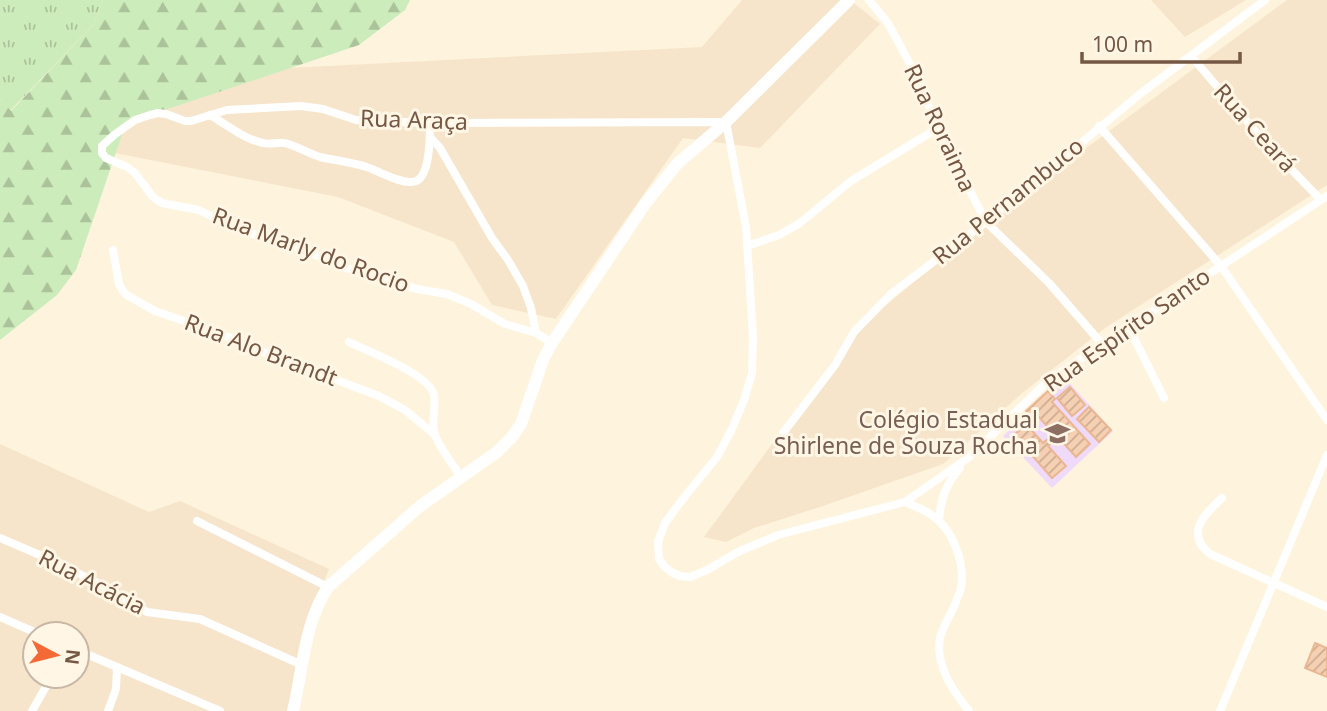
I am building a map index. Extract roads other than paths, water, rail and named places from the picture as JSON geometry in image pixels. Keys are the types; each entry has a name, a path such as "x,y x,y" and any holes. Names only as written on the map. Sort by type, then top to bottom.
{"street":[{"path":"293,711 311,623 328,587 419,508 497,452 512,437 521,424 543,360 552,343 645,204 677,164 726,122 849,0"},
{"name":"Rua Roraima","path":"869,0 900,43 938,128 986,222 1049,284 1102,345"},
{"name":"Rua Pernambuco","path":"783,433 835,365 853,332 891,294 986,222 1099,126 1265,0"},
{"name":"Rua Ceará","path":"1191,56 1262,139 1324,198"},
{"name":"Rua Araça","path":"118,162 106,158 102,153 102,146 135,120 158,113 191,121 228,110 301,106 323,109 356,120 430,123 726,122"},
{"path":"210,115 262,143 288,144 321,157 354,163 411,182 422,177 426,166 430,123"},
{"path":"726,122 746,227 753,336 752,373 744,400 717,457 665,523 658,542 659,559 671,572 690,577 778,535 905,502 922,509 939,520 950,533 961,565 962,580 951,615 940,636 940,656 945,673 969,711"},
{"path":"1099,126 1221,265 1327,421"},
{"path":"747,246 779,235 800,223 851,181 938,128"},
{"path":"430,137 440,148 523,286 531,307 536,333"},
{"name":"Rua Marly do Rocio","path":"118,162 135,173 153,197 162,203 199,210 237,229 299,248 349,269 417,289 447,293 505,324 536,333 552,343"},
{"name":"Rua Espírito Santo","path":"905,502 968,458 1050,379 1324,198"},
{"name":"Rua Alo Brandt","path":"113,250 118,284 125,294 155,311 379,396 405,410 434,434 461,478"},
{"path":"1129,328 1164,398"},
{"name":"Rua Alo Brandt","path":"349,342 409,371 427,383 433,392 434,434"},
{"path":"1220,711 1327,455"},
{"path":"939,520 943,494 968,458"},
{"path":"1222,498 1205,515 1199,527 1201,547 1210,554 1327,607"},
{"path":"197,521 328,587"},
{"name":"Rua Acácia","path":"0,538 96,582 147,612 200,619 302,665"},
{"path":"0,617 21,626"},
{"path":"91,656 220,711"},
{"path":"108,711 116,689 117,667"},
{"path":"33,711 44,690"}],"place":[{"name":"Colégio Estadual Shirlene de Souza Rocha","path":"1058,433"}]}
